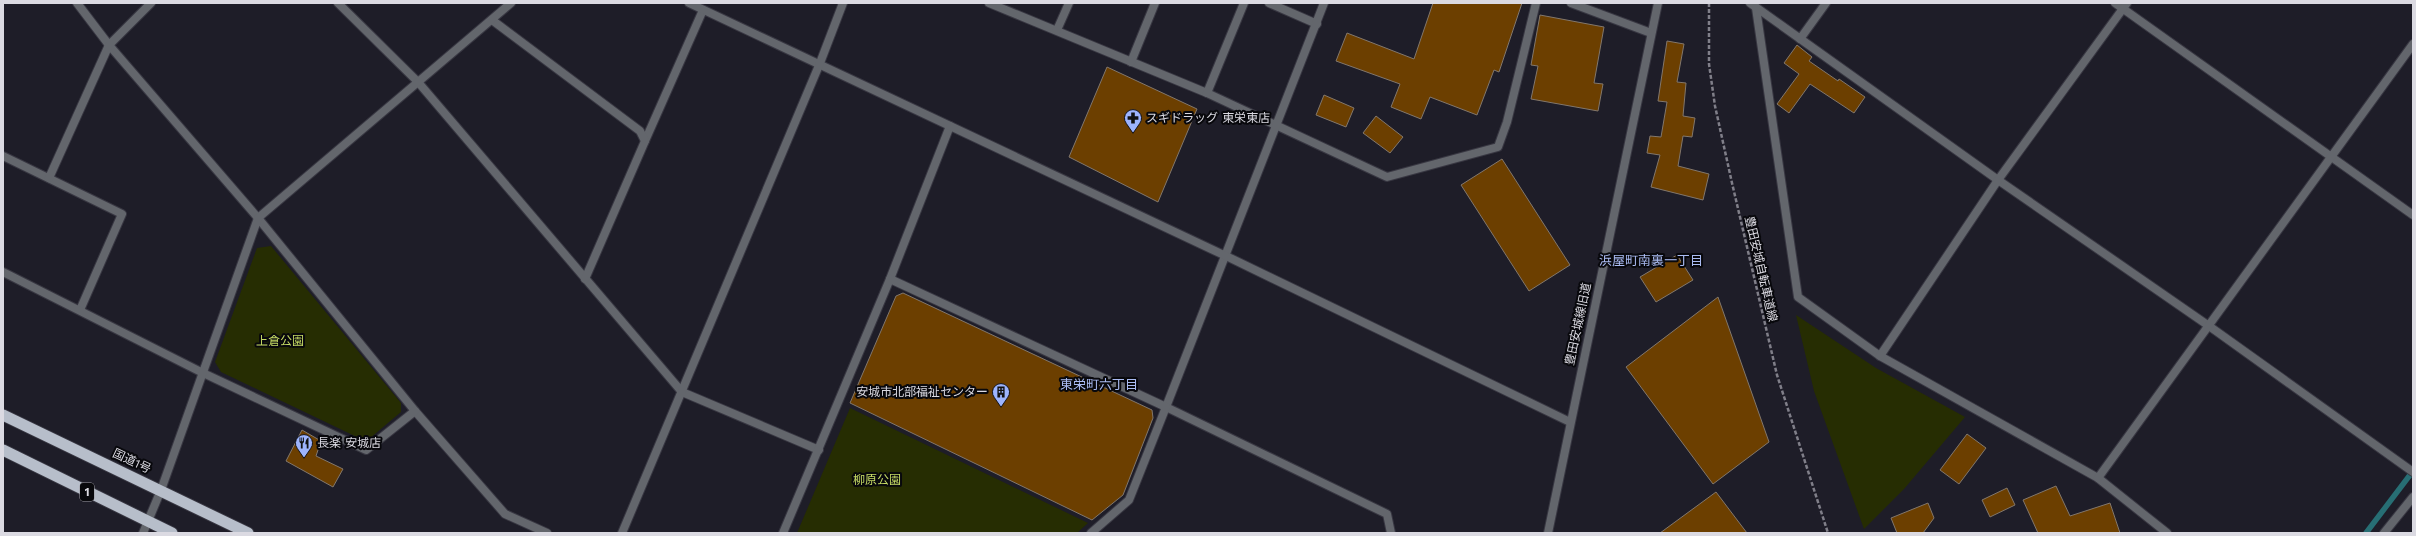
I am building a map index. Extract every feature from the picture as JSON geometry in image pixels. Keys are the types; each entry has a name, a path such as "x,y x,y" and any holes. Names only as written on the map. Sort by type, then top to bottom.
{"highway":[{"name":"国道1号","path":"3,415 248,533"},
{"name":"1","path":"3,450 172,533"}],"street":[{"path":"77,3 109,45 258,218 415,411 505,514 548,533"},
{"path":"49,178 109,45 151,3"},
{"path":"338,3 418,82 682,392 819,450"},
{"path":"143,533 161,490 201,372 258,218 511,3"},
{"path":"689,3 820,63 1226,256 1570,422"},
{"path":"622,533 820,63 843,3"},
{"path":"989,3 1058,30 1207,93 1387,177 1498,146 1507,122 1536,3"},
{"path":"1058,30 1069,3"},
{"path":"1131,62 1155,3"},
{"path":"1207,93 1244,3"},
{"path":"1269,3 1317,24"},
{"path":"1090,533 1129,500 1324,3"},
{"path":"1571,3 1651,33"},
{"name":"豊田安城線旧道","path":"1548,533 1658,3"},
{"path":"1800,39 1826,3"},
{"path":"2115,3 2125,6 2331,157 2413,215"},
{"path":"1753,6 1998,180 2209,326 2410,470"},
{"path":"1753,6 1798,297 1880,356 2098,478 2167,533"},
{"path":"1880,356 1998,180 2125,6"},
{"path":"585,279 703,10"},
{"path":"492,20 640,131 645,141"},
{"path":"2098,478 2413,44"},
{"path":"783,533 890,278 950,126"},
{"path":"3,156 122,214 80,310"},
{"path":"3,272 201,372 366,450 415,411"},
{"path":"890,278 1166,407 1387,514 1391,533"},
{"path":"2384,533 2413,497"}],"path":[{"name":"豊田安城自転車道線","path":"1709,3 1710,64 1714,106 1777,375 1828,533"}],"green space":[{"name":"上倉公園","path":"271,246 401,403 401,412 369,439 361,439 221,372 215,362 257,248"},
{"path":"1796,315 1876,368 1965,417 1904,489 1864,529 1814,391"},
{"name":"柳原公園","path":"850,408 1088,523 1077,533 797,533"}],"building":[{"path":"1433,3 1522,3 1499,72 1494,70 1477,115 1430,97 1421,119 1391,107 1400,84 1336,61 1347,33 1414,59"},
{"path":"1540,15 1604,27 1594,83 1603,84 1598,111 1531,99 1538,66 1531,65"},
{"path":"1667,41 1684,44 1677,82 1686,83 1683,116 1695,118 1692,137 1683,136 1678,166 1709,174 1703,200 1651,187 1660,155 1647,153 1650,136 1661,137 1667,102 1658,101"},
{"path":"1797,45 1812,57 1809,61 1865,97 1854,113 1810,84 1789,113 1777,104 1799,74 1784,63"},
{"name":"スギドラッグ 東栄東店","path":"1107,67 1197,109 1158,202 1069,157"},
{"path":"1324,95 1354,108 1346,127 1316,115"},
{"path":"1376,116 1403,137 1390,153 1363,133"},
{"path":"1502,159 1570,265 1529,291 1461,185"},
{"path":"1677,255 1693,280 1656,302 1640,277"},
{"name":"安城市北部福祉センター","path":"903,293 1152,410 1153,418 1123,495 1092,520 850,403 896,296"},
{"path":"1718,297 1769,442 1713,484 1626,367"},
{"name":"長楽 安城店","path":"302,430 321,441 316,456 343,469 333,487 286,461"},
{"path":"1967,434 1986,448 1959,484 1940,470"},
{"path":"2056,486 2070,516 2110,503 2120,533 2038,533 2023,500"},
{"path":"2007,488 2015,505 1990,517 1982,500"},
{"path":"1716,492 1747,533 1660,533"},
{"path":"1928,503 1934,518 1923,533 1897,533 1891,518"}],"waterway":[{"path":"2366,533 2413,471"}],"place":[{"name":"スギドラッグ 東栄東店","path":"1133,133"},
{"name":"安城市北部福祉センター","path":"1001,407"},
{"name":"長楽 安城店","path":"304,458"}],"district":[{"name":"浜屋町南裏一丁目","path":"1651,260"},
{"name":"東栄町六丁目","path":"1099,384"}]}
